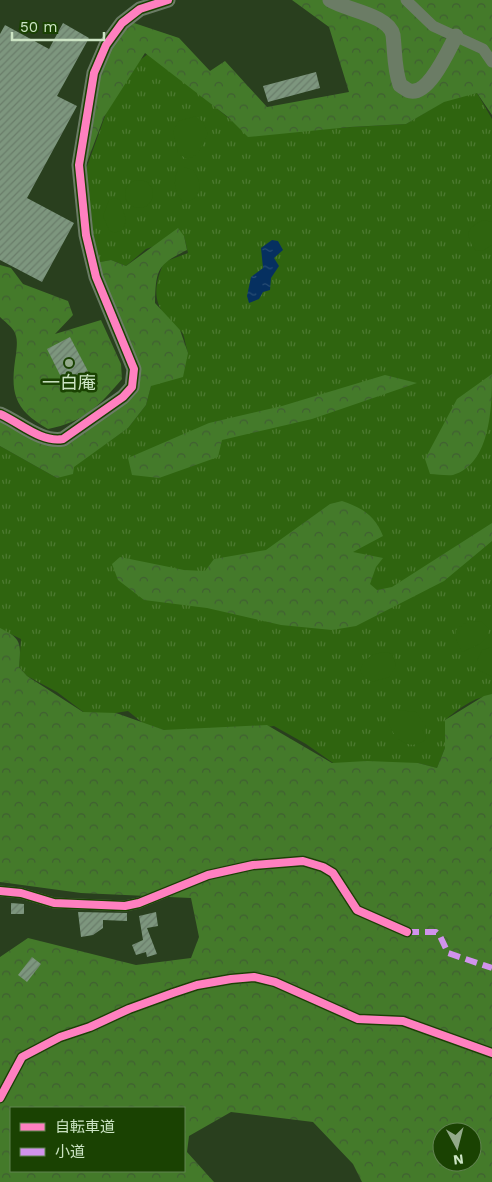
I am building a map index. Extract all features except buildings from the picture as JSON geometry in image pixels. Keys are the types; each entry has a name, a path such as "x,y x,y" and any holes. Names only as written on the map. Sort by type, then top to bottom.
{"street":[{"path":"0,414 43,437 53,440 63,439 122,397 132,387 134,369 96,277 86,235 79,165 94,74 106,45 122,23 137,12 168,0"},
{"path":"330,0 339,6 388,24 392,32 396,76 400,85 410,91 421,90 430,82 456,36"},
{"path":"406,0 433,26 483,48 492,62"},
{"path":"0,891 21,893 54,903 125,906 139,903 203,876 253,865 303,861 323,867 333,873 357,910 407,932"},
{"path":"0,1098 22,1057 60,1037 90,1027 129,1009 189,988 254,977 275,982 358,1019 403,1021 492,1053"}],"green space":[{"path":"292,0 492,0 492,115 477,93 444,102 406,124 350,127 248,137 228,117 145,53 104,117 86,165 94,73 131,22 179,38 210,71 225,61 267,107 349,92 329,27"},
{"path":"149,53 247,133 406,124 453,96 477,93 492,119 492,696 473,701 445,720 445,748 437,768 418,763 404,768 336,765 306,744 274,726 232,731 164,730 144,724 128,711 90,717 57,692 27,676 19,667 21,639 0,629 0,446 57,478 128,428 146,405 151,386 188,353 183,334 161,310 156,290 164,262 188,253 184,236 146,249 126,266 111,260 95,263 80,186 119,77"},
{"path":"196,116 203,122 208,134 198,153 188,160 178,153 173,131 179,121"},
{"path":"184,167 193,170 200,185 198,194 184,203 178,195 175,184 178,170"},
{"path":"139,180 149,184 153,194 149,204 139,208 129,204 125,194 129,184"},
{"path":"115,198 120,200 126,220 123,230 114,233 109,230 103,216 109,200"},
{"path":"484,220 492,222 492,245 484,250 476,251 470,241 469,232 473,226"},
{"path":"178,228 184,236 187,250 169,260 160,269 156,282 155,303 180,330 188,353 183,377 151,386 146,405 128,428 74,467 73,474 57,478 0,446 0,421 50,446 133,397 140,369 95,263 111,260 126,266"},
{"path":"0,265 11,268 23,284 68,301 73,315 55,334 101,320 121,364 122,379 90,412 72,422 48,429 27,414 17,398 14,389 14,367 17,339 13,329 0,317"},
{"path":"492,374 490,417 487,432 482,447 475,459 466,469 453,475 430,474 425,459 457,399"},
{"path":"385,375 417,383 312,419 222,440 218,457 159,478 132,475 128,458 209,423 282,406"},
{"path":"342,501 362,510 372,518 383,536 353,552 383,558 376,567 370,584 377,590 392,587 492,523 492,541 444,581 356,626 332,630 281,625 207,608 144,600 118,580 112,564 120,557 184,570 205,571 214,559 266,550 330,504"},
{"path":"469,620 482,622 489,629 488,636 480,644 462,652 456,639 456,630"},
{"path":"0,628 13,635 19,643 19,667 27,676 83,712 116,713 164,730 267,725 332,763 367,761 418,763 437,768 445,748 445,720 484,696 492,694 492,1182 362,1182 353,1164 313,1122 231,1112 189,1136 187,1152 214,1182 0,1182 0,957 28,938 136,965 191,958 199,937 191,898 81,893 0,882"},
{"path":"492,647 492,677 477,669 477,661 482,650"},
{"path":"386,652 393,654 396,666 389,677 372,682 364,677 360,671 364,662 377,653"},
{"path":"398,710 416,712 425,725 426,739 413,745 400,740 395,735 391,729 388,715"}],"water":[{"path":"272,240 278,241 283,250 274,258 279,266 271,278 270,290 263,292 259,299 249,303 247,296 251,277 263,268 261,248"}],"marked path":[{"path":"407,932 436,932 448,953 492,968"}],"cycle path":[{"path":"0,414 38,435 47,438 63,439 123,397 132,387 134,369 96,277 86,235 79,165 94,73 106,45 122,23 140,9 168,0"},
{"path":"0,891 21,893 54,903 125,906 139,903 208,875 253,865 303,861 323,867 333,873 357,910 407,932"},
{"path":"0,1098 22,1057 60,1037 90,1027 129,1009 173,993 197,985 231,979 254,977 275,982 358,1019 403,1021 492,1053"}],"place":[{"name":"一白庵","path":"69,363"}]}
